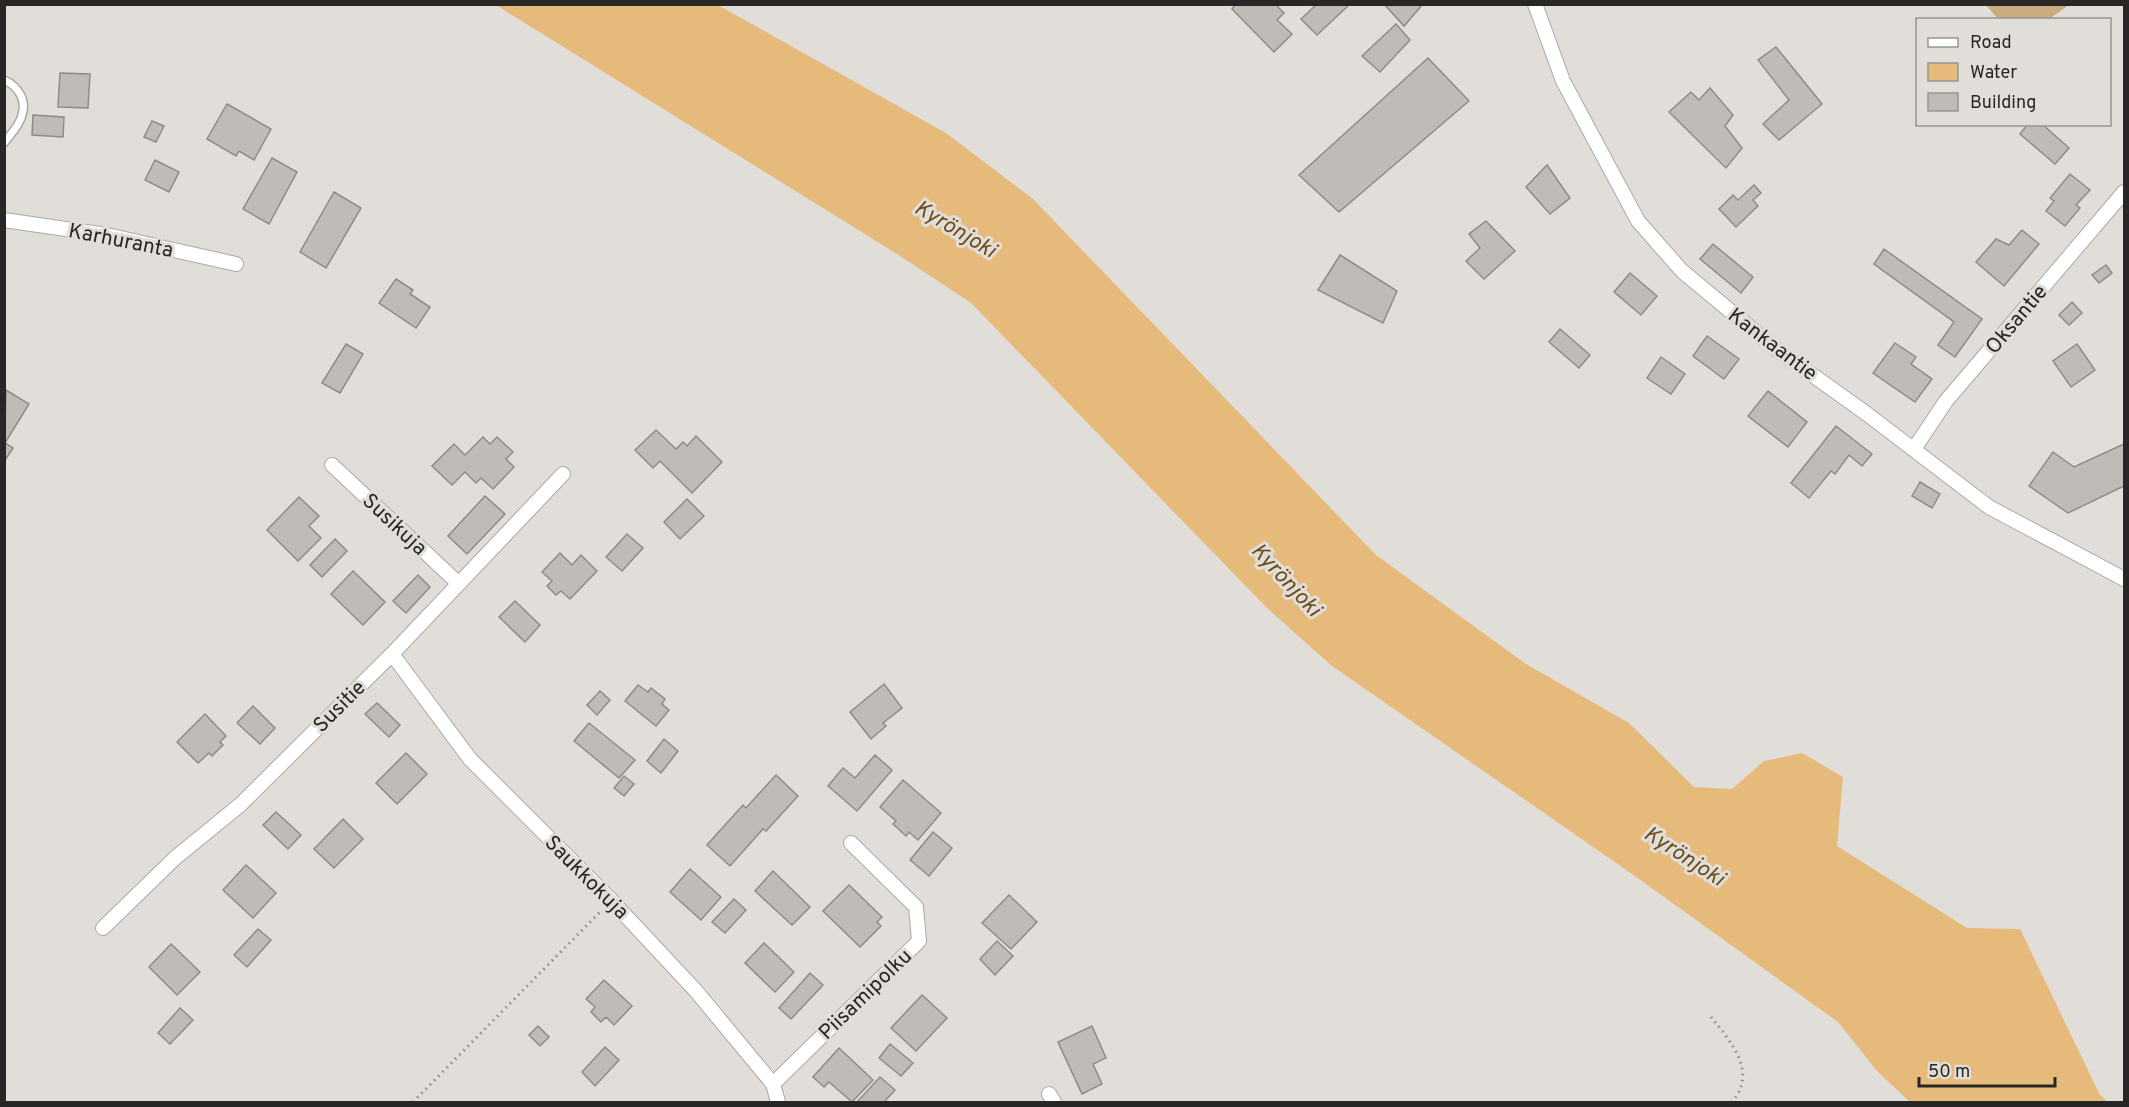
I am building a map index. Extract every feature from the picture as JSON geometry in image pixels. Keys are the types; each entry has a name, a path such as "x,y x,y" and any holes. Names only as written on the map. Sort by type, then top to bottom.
{"street":[{"name":"Kankaantie","path":"1535,4 1563,81 1638,221 1682,272 1776,349 1867,414 1989,507 2124,579"},
{"name":"Oksantie","path":"1914,449 1946,401 2124,192"},
{"name":"Karhuranta","path":"4,220 107,235 236,264"},
{"name":"Susikuja","path":"332,465 458,584"},
{"name":"Susitie","path":"103,928 175,858 240,805 392,654 563,474"},
{"name":"Saukkokuja","path":"392,654 470,759 611,900 696,991 773,1084 778,1102"},
{"name":"Piisamipolku","path":"773,1084 919,941 916,908 851,843"}],"lane":[{"path":"4,81 17,88 22,99 22,115 4,143"}],"path":[{"path":"413,1102 611,900"},
{"path":"1711,1017 1734,1046 1743,1071 1740,1093 1732,1102"}],"shaded area":[{"path":"1986,5 2069,5 2050,18 1997,18"}],"water":[{"name":"Kyrönjoki","path":"496,5 718,5 946,133 1033,199 1376,555 1526,664 1629,723 1694,787 1732,789 1764,761 1802,753 1843,777 1837,846 1967,928 2020,929 2100,1095 2108,1102 1910,1102 1877,1071 1838,1022 1632,874 1332,666 1267,608 971,303 897,254"}],"building":[{"path":"1236,4 1275,4 1284,13 1277,20 1292,34 1274,52 1232,9"},
{"path":"1317,4 1350,4 1317,35 1301,19"},
{"path":"1384,4 1423,4 1404,26"},
{"path":"1396,24 1410,40 1380,72 1362,56"},
{"path":"1776,47 1822,104 1779,140 1763,124 1789,100 1758,60"},
{"path":"1428,58 1469,101 1339,212 1299,175"},
{"path":"60,73 90,74 88,108 58,107"},
{"path":"1710,88 1733,115 1725,126 1742,148 1726,168 1669,112 1691,92 1699,100"},
{"path":"227,104 271,129 254,160 239,151 236,156 207,139"},
{"path":"33,115 64,117 63,137 32,135"},
{"path":"152,121 164,126 156,142 144,137"},
{"path":"2026,126 2044,126 2069,148 2055,164 2020,134"},
{"path":"272,158 297,172 269,224 243,209"},
{"path":"155,160 179,172 169,192 145,180"},
{"path":"1547,165 1570,198 1550,214 1526,187"},
{"path":"2070,174 2090,190 2076,205 2080,208 2065,226 2046,211 2054,201 2050,198"},
{"path":"1754,185 1761,193 1753,200 1758,206 1736,227 1719,209 1733,195 1738,200"},
{"path":"334,192 361,208 326,268 300,252"},
{"path":"1486,221 1515,251 1484,279 1466,261 1480,248 1469,234"},
{"path":"2022,230 2039,244 2004,286 1976,262 1996,239 2009,245"},
{"path":"1713,244 1753,277 1741,293 1700,259"},
{"path":"1884,249 1982,319 1955,357 1938,345 1954,322 1874,264"},
{"path":"1340,255 1397,291 1383,323 1318,290"},
{"path":"2106,265 2112,273 2099,283 2092,275"},
{"path":"1630,273 1657,296 1641,315 1614,292"},
{"path":"396,279 413,290 410,294 430,307 416,328 379,303"},
{"path":"2072,302 2082,313 2069,325 2059,315"},
{"path":"1560,329 1590,355 1579,368 1549,342"},
{"path":"1707,336 1739,359 1724,379 1693,356"},
{"path":"1895,343 1916,357 1911,364 1932,379 1915,402 1873,373"},
{"path":"346,344 363,354 340,393 322,383"},
{"path":"2077,344 2095,370 2071,387 2053,361"},
{"path":"1661,357 1685,374 1671,394 1647,378"},
{"path":"6,390 29,404 5,443 13,448 4,462"},
{"path":"1768,391 1807,422 1788,447 1748,416"},
{"path":"1836,426 1872,454 1862,466 1849,455 1835,474 1831,471 1809,498 1791,483"},
{"path":"656,430 676,449 683,442 687,446 696,436 722,462 692,493 660,461 653,468 635,450"},
{"path":"483,437 490,444 497,437 513,452 506,459 514,467 493,489 481,478 476,483 465,472 452,485 432,466 454,444 465,455"},
{"path":"2124,444 2124,486 2068,513 2029,486 2053,452 2074,467"},
{"path":"1920,482 1940,494 1932,508 1912,496"},
{"path":"485,496 505,514 467,554 448,536"},
{"path":"299,497 319,516 309,526 321,538 298,561 267,530"},
{"path":"687,499 704,516 680,539 664,522"},
{"path":"627,534 643,548 622,571 606,557"},
{"path":"335,539 347,551 322,577 310,565"},
{"path":"560,553 572,565 581,555 597,571 570,599 561,591 556,595 547,586 552,581 542,572"},
{"path":"353,571 385,602 363,625 331,594"},
{"path":"418,575 430,587 406,613 393,601"},
{"path":"515,601 540,625 525,642 499,617"},
{"path":"884,684 902,708 883,723 886,726 871,739 850,712"},
{"path":"638,685 648,692 651,688 665,699 662,704 669,710 656,726 625,701"},
{"path":"600,691 610,700 597,715 587,705"},
{"path":"377,703 400,725 389,737 365,714"},
{"path":"253,706 275,728 260,744 237,723"},
{"path":"205,714 226,736 220,742 223,745 212,756 209,753 198,763 177,742"},
{"path":"589,723 635,760 619,778 574,741"},
{"path":"664,739 678,751 661,773 647,761"},
{"path":"406,753 427,774 397,804 376,783"},
{"path":"875,755 892,770 857,811 828,786 843,768 855,778"},
{"path":"776,775 798,796 766,831 763,829 730,866 707,845 743,805 746,808"},
{"path":"624,776 634,784 624,796 614,788"},
{"path":"903,780 941,813 918,840 909,832 906,836 893,824 896,821 880,807"},
{"path":"276,812 301,835 288,849 263,825"},
{"path":"343,819 363,839 334,868 314,849"},
{"path":"933,832 952,848 929,876 910,860"},
{"path":"246,865 276,893 253,918 223,890"},
{"path":"690,869 721,897 701,920 670,892"},
{"path":"773,871 810,907 792,925 755,891"},
{"path":"849,885 882,917 877,922 881,926 860,947 823,911"},
{"path":"1009,895 1037,922 1011,949 982,923"},
{"path":"734,899 746,910 725,933 712,922"},
{"path":"258,929 271,940 247,967 234,955"},
{"path":"997,941 1013,956 995,975 980,959"},
{"path":"764,943 794,972 775,992 745,963"},
{"path":"171,944 200,972 177,995 149,967"},
{"path":"810,973 823,985 791,1019 779,1008"},
{"path":"604,980 632,1006 614,1025 606,1017 601,1022 591,1012 595,1007 586,999"},
{"path":"922,995 947,1018 916,1051 891,1028"},
{"path":"180,1008 193,1020 170,1044 158,1033"},
{"path":"538,1026 549,1037 540,1046 529,1035"},
{"path":"1092,1026 1106,1058 1093,1064 1102,1084 1082,1094 1058,1042"},
{"path":"890,1044 913,1063 901,1076 879,1058"},
{"path":"605,1047 619,1060 595,1086 582,1072"},
{"path":"839,1048 873,1080 852,1102 829,1082 824,1087 813,1077"},
{"path":"880,1077 895,1090 884,1102 857,1102"}]}
